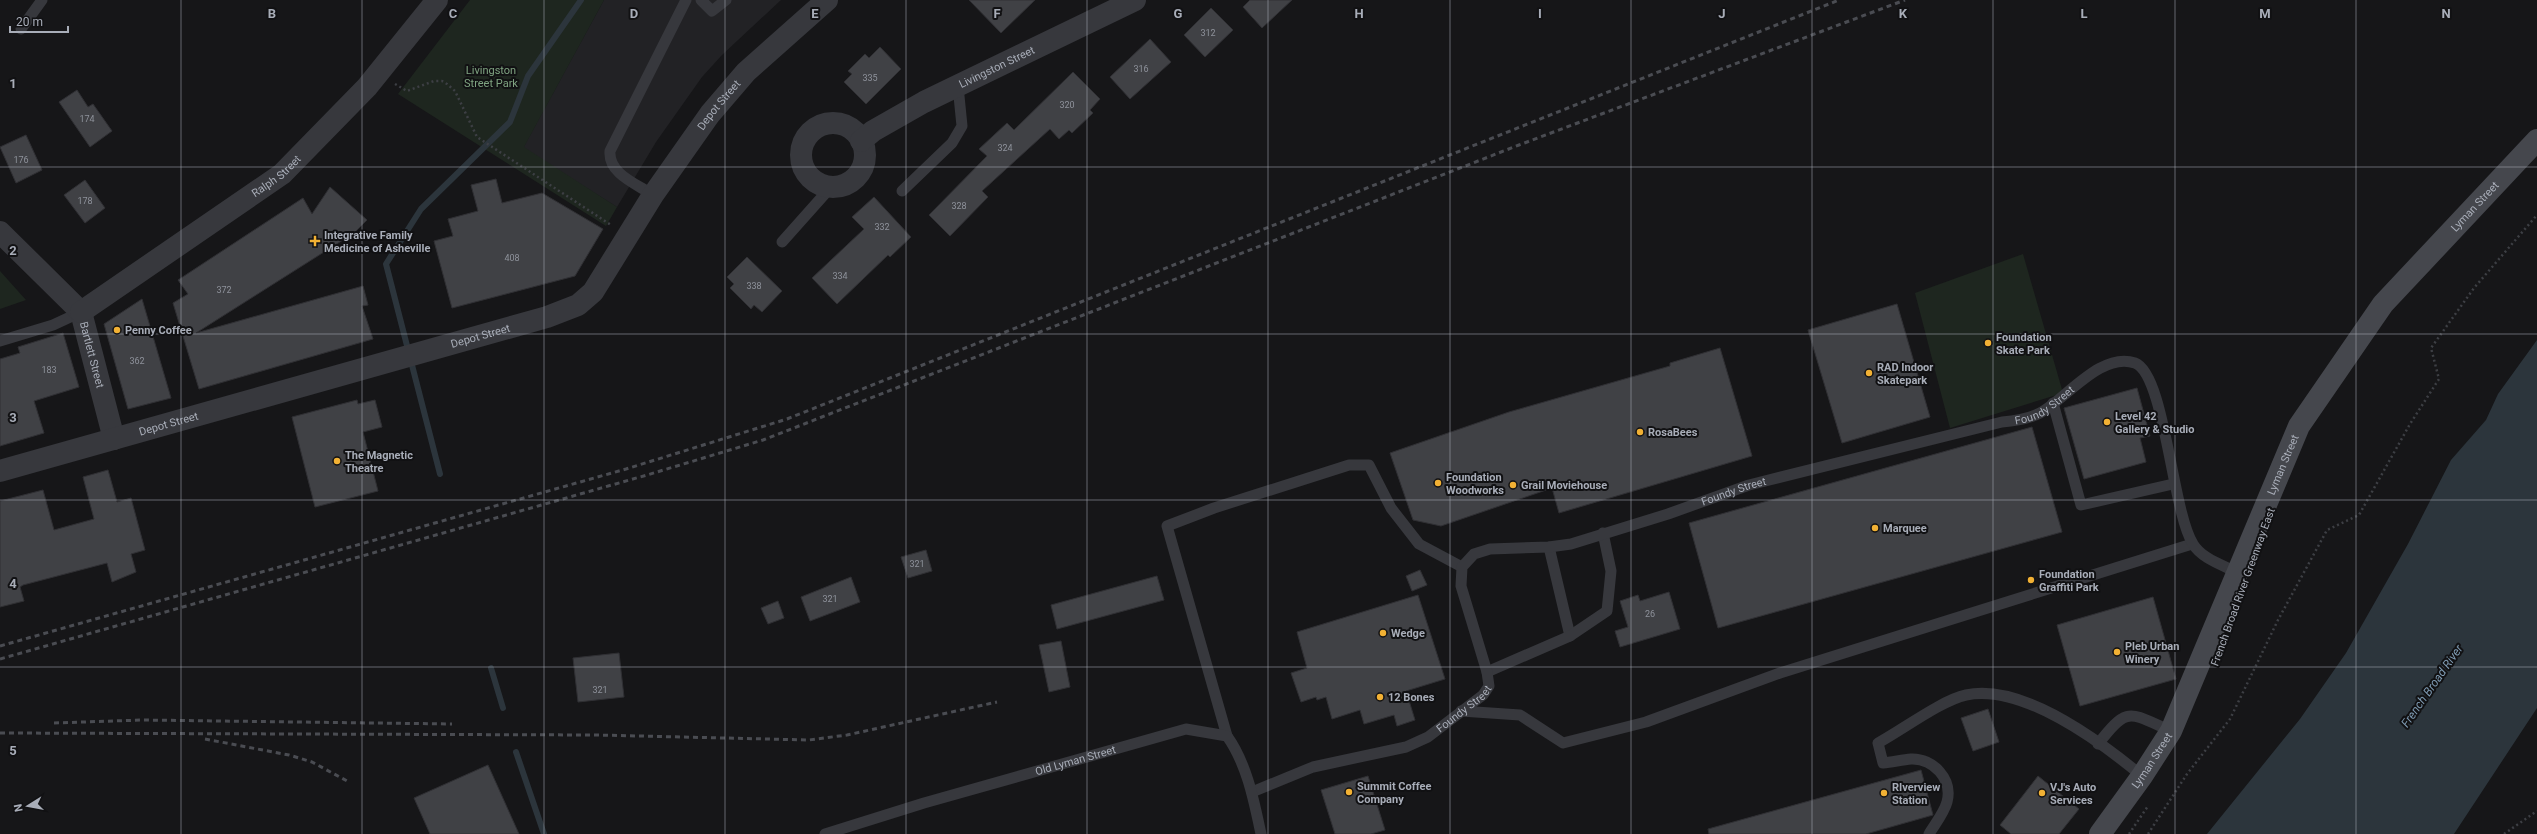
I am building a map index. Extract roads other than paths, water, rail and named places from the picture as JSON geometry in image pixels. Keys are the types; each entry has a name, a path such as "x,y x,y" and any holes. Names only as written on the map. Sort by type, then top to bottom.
{"main road":[{"name":"Lyman Street","path":"2100,834 2142,776 2170,731 2299,426 2343,359 2383,304 2537,140"}],"street":[{"name":"Ralph Street","path":"81,312 282,174 367,86 437,0"},
{"name":"Livingston Street","path":"861,141 892,120 958,86 1135,0"},
{"name":"Depot Street","path":"0,471 377,364 547,318 578,305 593,292 653,195 710,114 746,72 816,3"},
{"path":"835,122 849,126 861,141 865,149 864,164 857,176 846,185 831,187 817,183 807,174 801,160 802,146 809,133 821,125 835,122"},
{"name":"Bartlett Street","path":"0,232 81,312 114,439"}],"lane":[{"path":"21,29 42,0"},
{"path":"653,195 615,170 609,159 610,151 686,0"},
{"path":"701,0 712,11 726,0"},
{"path":"902,191 952,143 962,126 958,86"},
{"path":"782,242 831,187"},
{"path":"0,341 53,325 81,312"},
{"name":"Foundy Street","path":"1252,792 1313,767 1406,747 1428,737 1483,695 1489,686 1487,672 1461,586 1462,567 1474,554 1490,548 1549,547 1571,544 1668,514 1748,485 2002,422 2025,419 2041,413 2066,394 2076,384 2103,368 2122,361 2136,363 2147,373 2155,392 2174,484 2192,544 2202,556 2238,573"},
{"path":"2053,403 2081,505 2174,484"},
{"path":"1262,834 1252,792 1237,750 1227,736 1167,526 1214,508 1349,465 1369,466 1391,508 1419,544 1462,567"},
{"path":"1487,672 1570,636 1607,611 1611,571 1603,533"},
{"path":"1461,711 1520,715 1563,743 1646,722 1780,673 2192,544"},
{"path":"1549,547 1570,636"},
{"path":"1929,834 1948,801 1947,789 1940,772 1933,764 1912,759 1883,763 1878,743 1952,700 1982,693 2007,695 2039,706 2098,744 2142,776"},
{"path":"2098,744 2117,721 2125,715 2136,716 2170,731"},
{"name":"Old Lyman Street","path":"824,834 924,803 1186,729 1227,736"}],"water":[{"name":"French Broad River","path":"2537,340 2537,708 2454,834 2207,834 2300,719 2346,653 2408,544 2451,460 2486,420 2498,394"}],"waterway":[{"path":"440,474 386,264 421,209 510,122 528,76 581,0"},
{"path":"491,668 503,708"},
{"path":"516,752 544,834"}],"railway":[{"path":"0,646 626,469 787,419 1839,0"},
{"path":"0,659 647,475 763,440 1519,145 1905,0"},
{"path":"0,733 597,735 809,740 847,735 997,702"},
{"path":"54,723 142,720 452,724"},
{"path":"205,739 289,755 312,762 349,782"}],"place":[{"name":"Integrative Family Medicine of Asheville","path":"315,241"},
{"name":"Penny Coffee","path":"117,330"},
{"name":"Foundation Skate Park","path":"1988,343"},
{"name":"RAD Indoor Skatepark","path":"1869,373"},
{"name":"Level 42 Gallery & Studio","path":"2107,422"},
{"name":"RosaBees","path":"1640,432"},
{"name":"The Magnetic Theatre","path":"337,461"},
{"name":"Foundation Woodworks","path":"1438,483"},
{"name":"Grail Moviehouse","path":"1513,485"},
{"name":"Marquee","path":"1875,528"},
{"name":"Foundation Graffiti Park","path":"2031,580"},
{"name":"Wedge","path":"1383,633"},
{"name":"Pleb Urban Winery","path":"2117,652"},
{"name":"12 Bones","path":"1380,697"},
{"name":"Summit Coffee Company","path":"1349,792"},
{"name":"RIverview Station","path":"1884,793"},
{"name":"VJ's Auto Services","path":"2042,793"}],"park label":[{"name":"Livingston Street Park","path":"491,76"}]}
